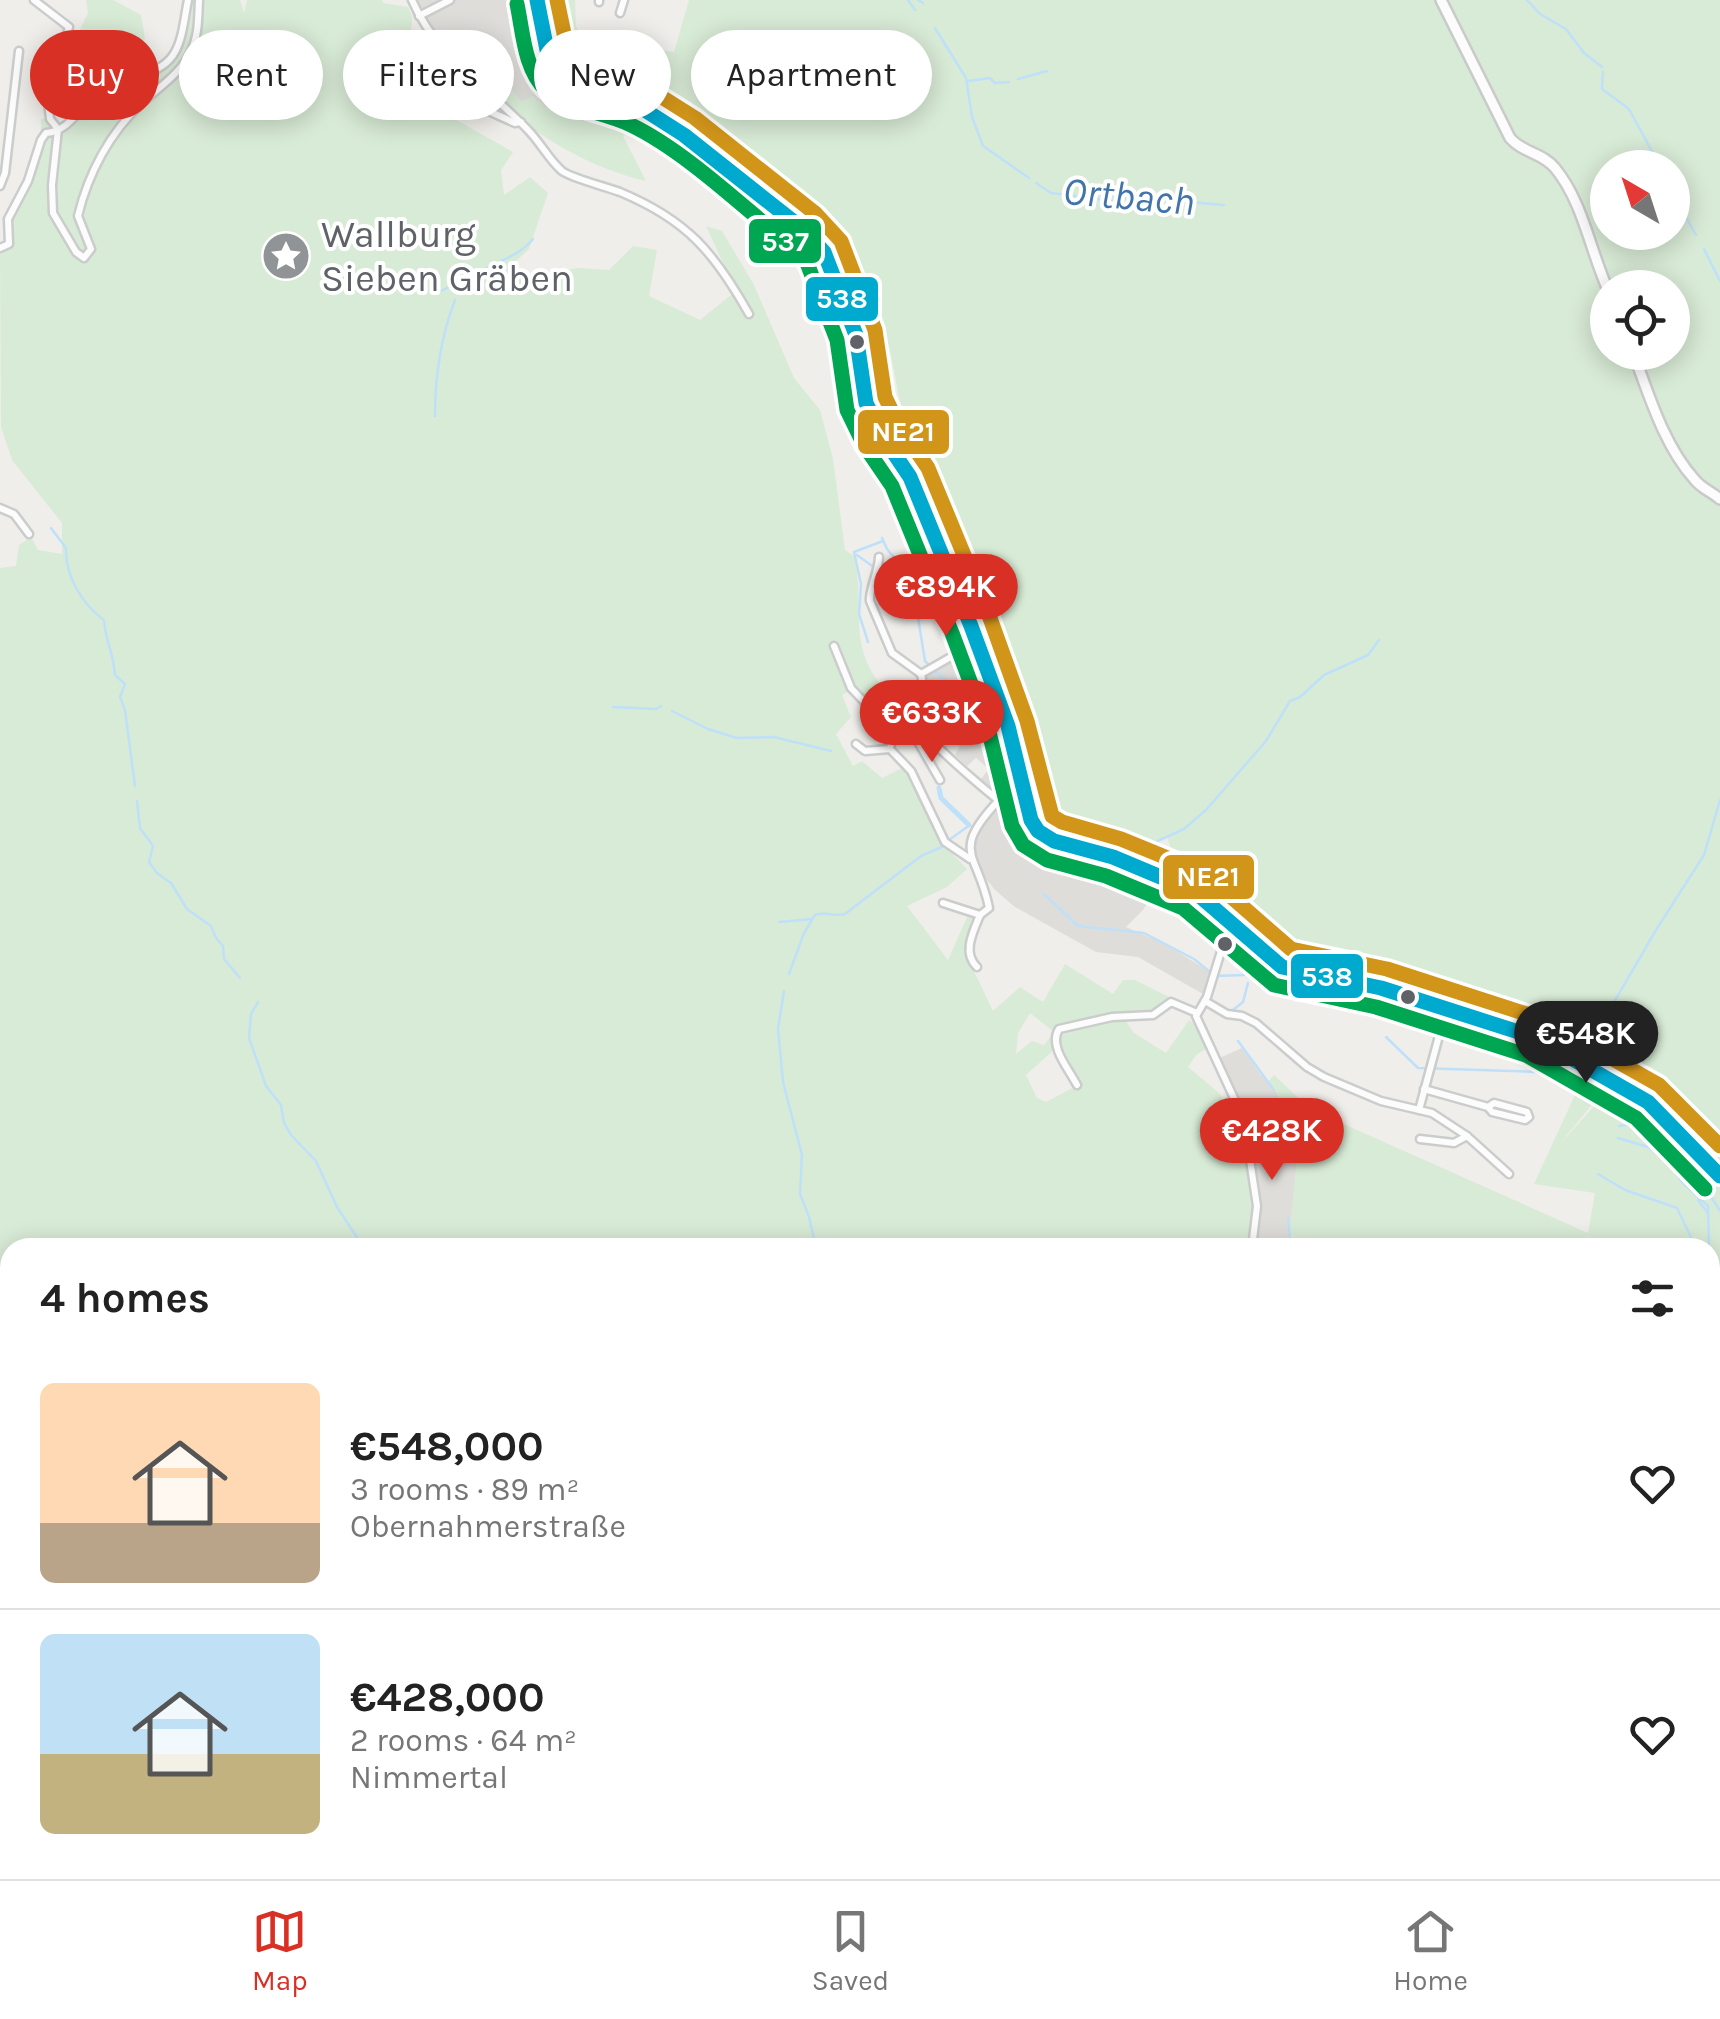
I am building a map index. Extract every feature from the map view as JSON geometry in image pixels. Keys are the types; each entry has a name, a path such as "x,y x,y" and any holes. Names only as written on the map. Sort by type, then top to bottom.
{"street":[{"path":"34,0 68,27 66,38 42,60 50,119 58,129 53,213 76,252 84,258 91,249 78,216 96,168 108,142 124,122 180,69 190,54 197,32 199,0"},
{"path":"0,248 8,244 8,219 46,133 71,122 88,100 105,88 166,63 174,54 188,0"},
{"path":"412,0 442,50 521,122 562,171 628,196 681,224 698,239 750,314"},
{"path":"420,16 450,0"},
{"path":"538,0 550,60 560,75 640,107 684,135 804,230 824,252 852,320 866,403 910,476 1008,726 1030,820 1050,840 1114,857 1194,891 1282,967 1381,988 1534,1037 1616,1081 1666,1118 1720,1176"},
{"path":"620,13 624,0"},
{"path":"1441,0 1510,138 1548,161 1569,189 1600,270"},
{"path":"0,186 5,173 18,50"},
{"path":"513,120 521,122"},
{"path":"1640,370 1658,420 1689,474 1720,498"},
{"path":"0,508 14,514 29,534"},
{"path":"880,557 878,574 868,594 870,600 892,653 926,670"},
{"path":"926,670 977,642"},
{"path":"834,646 851,688 893,732 890,748"},
{"path":"926,670 929,725 917,740 940,780"},
{"path":"925,732 999,800 1030,820"},
{"path":"856,744 864,751 890,748"},
{"path":"890,748 910,771 944,842 970,858"},
{"path":"977,966 971,962 969,952 980,916 990,906 970,858 975,826 999,800"},
{"path":"943,903 980,916"},
{"path":"1230,922 1197,1020 1244,1120 1257,1206 1253,1238"},
{"path":"1205,1001 1227,1014 1256,1023 1312,1070 1381,1102 1432,1113 1467,1136 1509,1174"},
{"path":"1077,1085 1054,1043 1059,1029 1112,1017 1153,1015 1171,1002 1197,1013"},
{"path":"1418,1110 1446,1010"},
{"path":"1424,1089 1488,1107 1492,1112 1524,1120 1529,1117 1527,1112 1494,1104 1488,1107"},
{"path":"1420,1139 1454,1142 1467,1136"}],"shaded area":[{"path":"412,0 537,0 544,30 534,30 534,105 514,99 514,30 430,30"},
{"path":"975,649 991,690 1020,784 1025,814 981,779 989,769 976,758 967,766 955,755 960,746 953,744 957,739 950,731 959,719 945,700 929,704 924,679 929,672"},
{"path":"1000,803 1048,844 1098,856 1161,881 1143,910 1126,927 1165,944 1210,972 1203,994 1138,957 1096,952 1015,907 995,890 973,862 975,830"},
{"path":"1242,1048 1300,1130 1290,1238 1251,1238 1245,1126 1217,1059"}],"green space":[{"path":"86,0 113,0 141,15 144,30 80,30 88,13"},
{"path":"191,0 240,0 244,13 247,0 382,0 408,7 411,30 343,30 343,120 456,120 513,152 501,170 504,195 530,177 548,193 529,249 514,263 517,277 579,268 609,270 633,246 657,250 649,296 700,320 736,291 706,226 722,231 754,285 794,378 820,410 833,459 845,550 854,556 862,647 868,664 893,697 891,709 882,711 857,687 842,695 851,717 836,734 853,766 862,761 882,778 902,768 910,773 943,844 967,869 947,887 907,906 948,960 968,915 977,917 970,963 993,1011 1020,987 1043,1002 1065,964 1113,994 1123,980 1135,980 1169,997 1150,1012 1122,1015 1134,1033 1166,1053 1189,1020 1200,1028 1209,1047 1196,1055 1188,1067 1218,1092 1233,1112 1240,1110 1257,1206 1252,1238 0,1238 0,568 16,566 19,545 31,537 38,550 62,554 62,523 12,460 1,427 0,248 8,244 8,219 28,181 41,140 41,120 50,120 59,129 68,120 159,120 159,65 174,54 179,38 179,120 323,120 323,30 182,30","holes":["1030,1013 1054,1032 1044,1045 1032,1041 1016,1054 1018,1033","1057,1047 1078,1085 1046,1102 1037,1098 1026,1075"]},
{"path":"541,0 575,0 578,30 547,30"},
{"path":"689,0 1720,0 1720,1176 1696,1143 1634,1088 1536,1032 1384,985 1302,968 1279,959 1252,938 1212,894 1194,883 1173,855 1167,837 1116,848 1079,846 1062,841 1036,820 1025,768 1000,689 980,643 984,640 974,625 912,474 890,441 896,437 890,426 884,429 876,414 900,403 885,331 872,298 852,266 847,268 844,259 836,260 803,225 668,120 671,120 671,52"},
{"path":"514,93 521,101 534,97 534,120 639,120 623,136 646,181 582,158 514,114"},
{"path":"1549,1049 1584,1072 1609,1082 1602,1092 1590,1084 1541,1070"},
{"path":"1274,1075 1310,1109 1588,1233 1595,1193 1534,1184 1579,1086 1598,1097 1559,1145 1606,1093 1625,1099 1623,1090 1663,1119 1720,1183 1720,1238 1292,1238 1289,1235 1300,1130 1269,1081"}],"waterway":[{"path":"908,0 915,10"},
{"name":"Ortbach","path":"918,0 923,3"},
{"path":"1527,0 1540,14 1566,29 1584,53 1602,67"},
{"name":"Ortbach","path":"935,28 966,78 972,117 983,146 1029,178"},
{"path":"1018,79 1047,71"},
{"path":"1603,72 1602,89 1629,109 1651,150"},
{"path":"968,81 990,78 995,83 1009,82"},
{"path":"650,120 690,147 720,177"},
{"name":"Ortbach","path":"1036,183 1051,193 1113,201 1131,197 1224,205"},
{"path":"733,185 757,205"},
{"path":"1690,224 1696,235"},
{"path":"465,284 533,239"},
{"path":"1704,249 1720,281"},
{"path":"435,294 449,287"},
{"path":"435,416 439,358 455,300"},
{"path":"847,323 850,336"},
{"path":"51,528 66,548 68,569 76,588 104,620 115,675 125,684 120,697 135,786"},
{"path":"882,538 913,587 925,661 955,690 986,732"},
{"path":"868,642 859,614 861,584 854,552 883,541"},
{"path":"857,555 875,568"},
{"path":"1047,834 1105,850 1149,845 1184,829 1206,810 1266,741 1290,701 1324,675 1368,655 1379,640"},
{"path":"613,707 661,706"},
{"path":"672,711 737,738 774,737 831,751"},
{"path":"911,742 915,735"},
{"path":"939,788 941,798 969,825"},
{"path":"1590,1065 1599,1028 1704,855 1720,800"},
{"path":"137,801 140,828 153,846 149,862 171,883 187,909 211,926 223,946 224,959 240,978"},
{"path":"949,840 967,827"},
{"path":"789,974 815,915 845,914 921,856 944,846"},
{"path":"1044,894 1078,926 1144,933 1194,959 1215,976 1244,975"},
{"path":"779,922 812,919"},
{"path":"1233,1010 1243,1002 1248,983"},
{"path":"784,991 778,1029 783,1082 802,1155 800,1194 814,1238"},
{"path":"258,1002 251,1014 249,1038 266,1086 281,1105 291,1135 316,1161 337,1207 357,1238"},
{"path":"1386,1037 1418,1068 1540,1072 1576,1082 1641,1118 1650,1148 1667,1160 1682,1182 1708,1206 1709,1238"},
{"path":"1238,1041 1274,1090"},
{"path":"1576,1082 1586,1075"},
{"path":"1642,1116 1662,1130 1696,1165"},
{"path":"1619,1126 1634,1124 1643,1130"},
{"path":"1618,1138 1648,1147"},
{"path":"1598,1174 1625,1190 1677,1208 1691,1238"},
{"path":"1695,1193 1712,1198 1720,1211"},
{"path":"1698,1200 1708,1213"},
{"path":"1288,1218 1290,1238"}],"transit line":[{"name":"538","path":"537,0 548,55 560,75 640,107 684,135 804,230 824,252 856,335 866,403 910,477 971,626 1008,726 1031,820 1038,831 1054,841 1113,857 1194,891 1282,967 1381,988 1534,1037 1648,1102 1720,1176"},
{"name":"NE21","path":"557,0 567,48 574,60 649,89 695,118 816,214 841,241 875,330 885,397 928,468 990,618 1027,721 1052,816 1204,873 1291,949 1387,969 1542,1019 1659,1085 1720,1146"},
{"name":"537","path":"517,4 529,61 546,90 565,102 631,125 672,149 807,263 837,340 847,410 864,445 892,486 952,633 989,732 1012,826 1023,845 1047,860 1106,876 1183,908 1274,985 1376,1007 1526,1055 1636,1118 1705,1189"}],"place":[{"name":"Wallburg Sieben Gräben","path":"286,256"}]}
